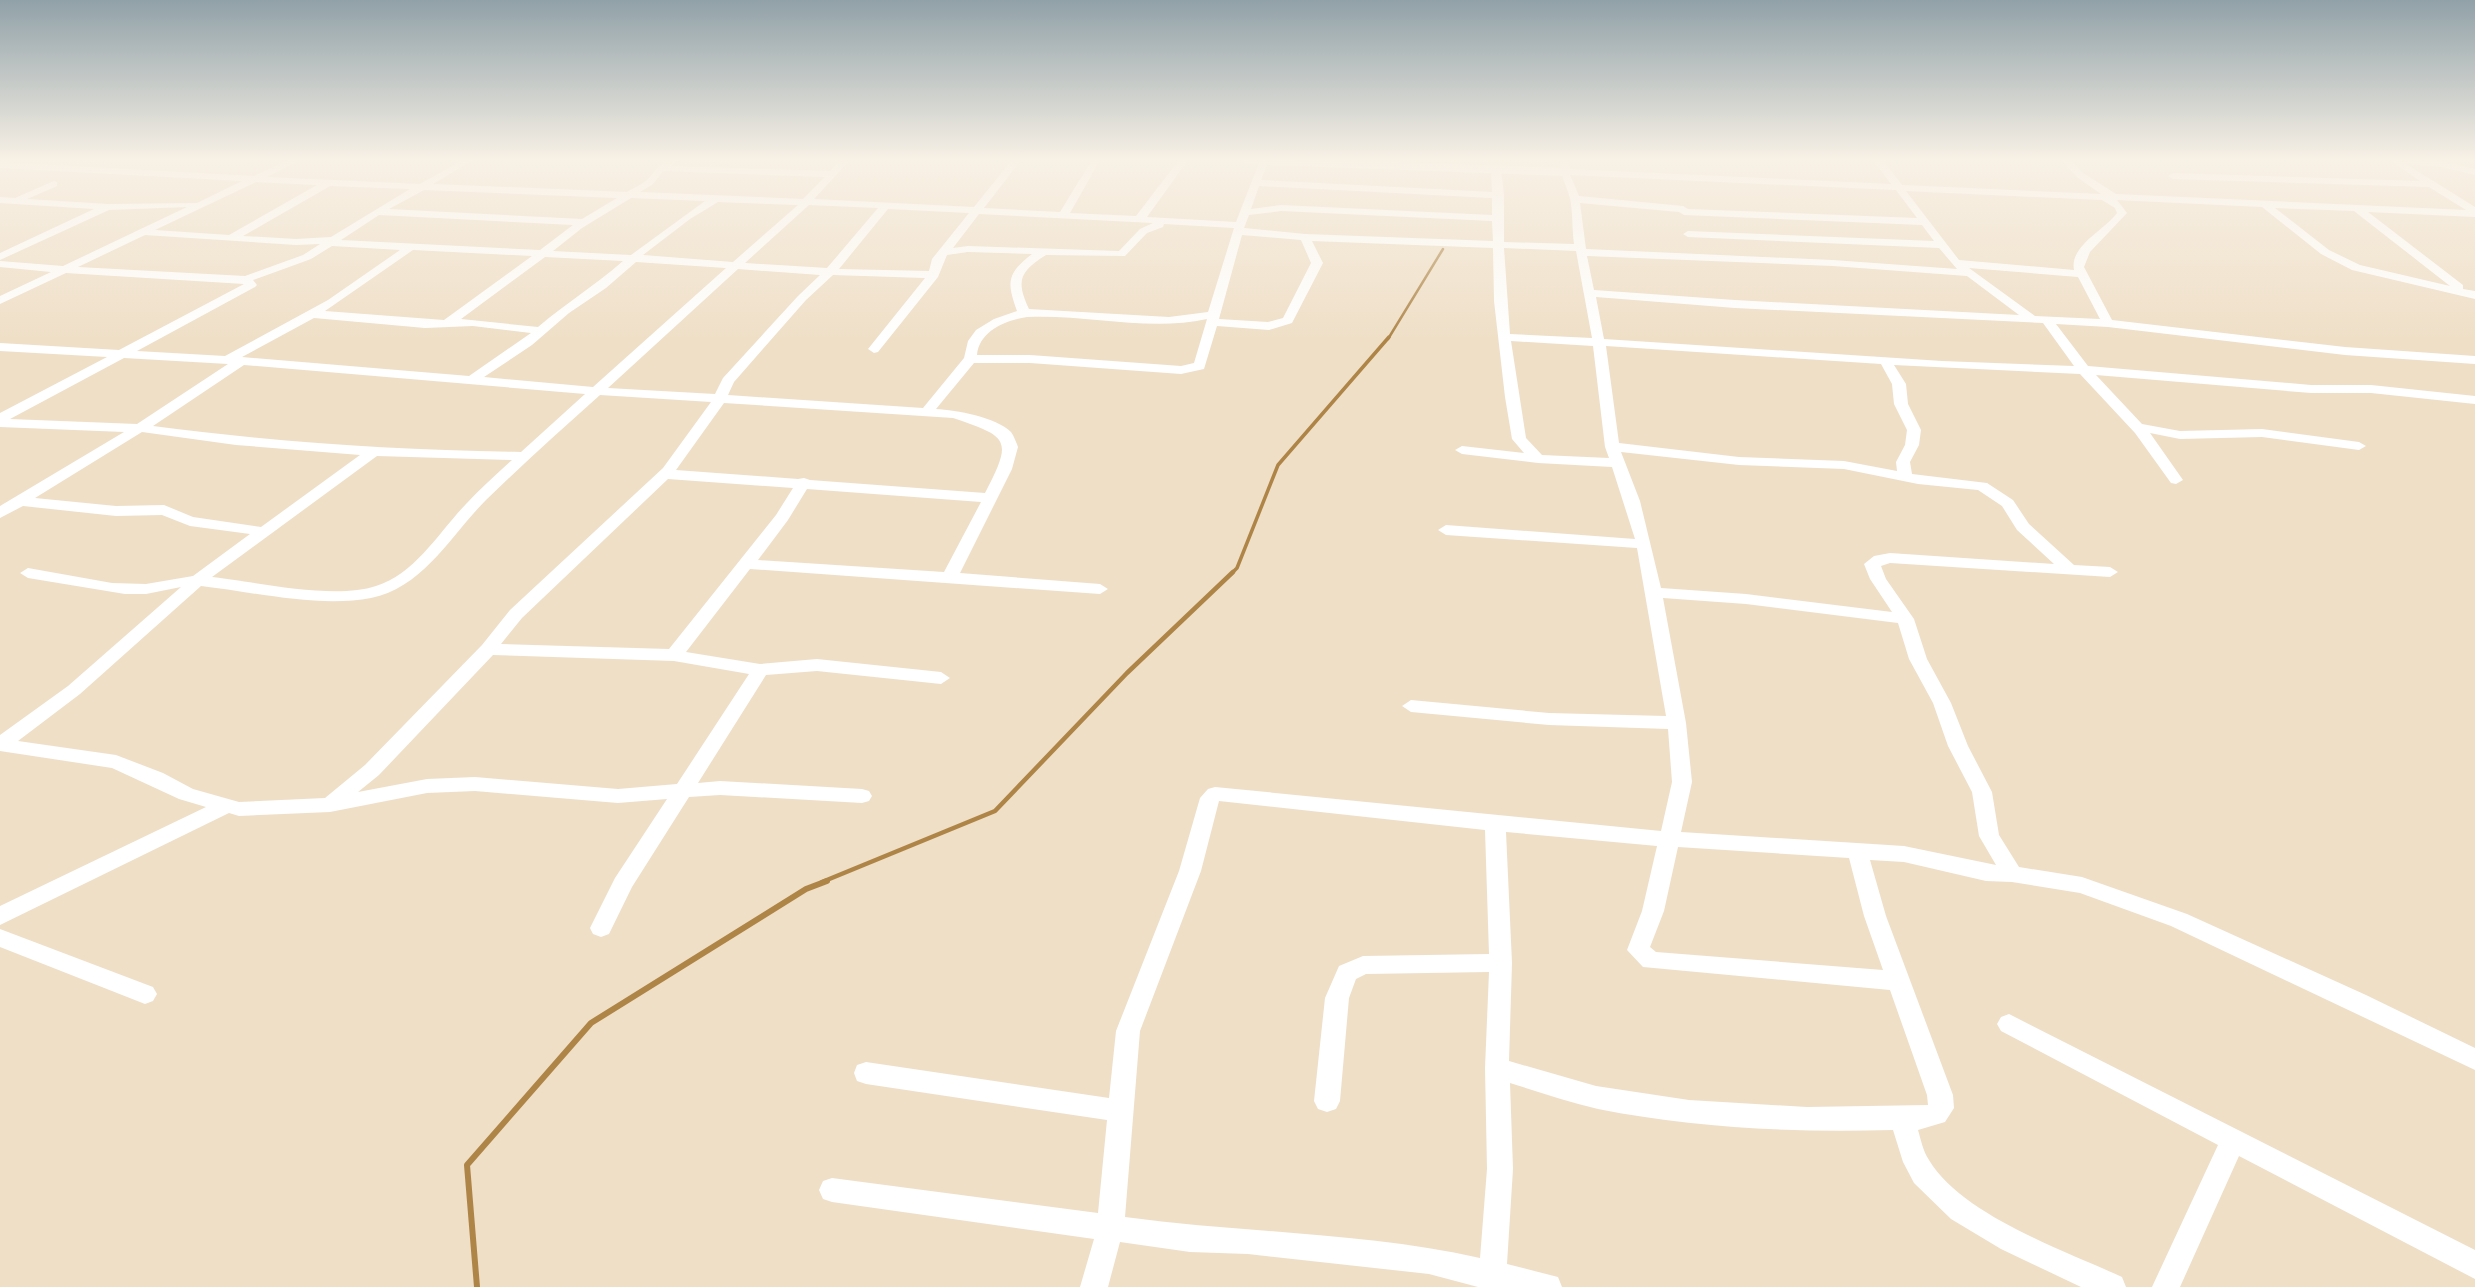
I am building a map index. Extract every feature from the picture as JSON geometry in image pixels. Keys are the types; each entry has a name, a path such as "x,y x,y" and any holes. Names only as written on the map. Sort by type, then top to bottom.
{"street":[{"path":"0,257 78,220"},
{"path":"0,300 170,220"},
{"path":"229,238 262,220"},
{"path":"0,264 246,279 301,260 365,220"},
{"path":"544,220 584,222"},
{"path":"447,323 466,312 587,220"},
{"path":"472,380 541,331 565,310 602,286 682,220"},
{"path":"28,573 138,589 198,580 323,593 367,593 385,589 399,582 436,547 478,500 789,220"},
{"path":"330,805 372,770 488,649 516,614 664,474 712,414 728,381 802,298 830,272 873,220"},
{"path":"874,349 934,275 938,259 966,220"},
{"path":"1140,220 1182,222 1306,237 1500,244 1967,273"},
{"path":"970,359 1030,359 1189,370 1199,366 1241,220"},
{"path":"1496,220 1500,244 1500,301 1519,439 1538,459"},
{"path":"1577,220 1599,343 1612,447 1632,501 1654,592 1677,723 1682,782 1653,911 1638,950 1651,961 1899,981"},
{"path":"1685,220 1698,257"},
{"path":"1884,220 1927,222 1956,263 2032,319"},
{"path":"2108,323 2079,274 2081,254 2118,220"},
{"path":"2284,220 2325,252 2356,268 2473,296"},
{"path":"2372,220 2473,296"},
{"path":"945,251 968,248 1042,253 1124,253 1144,229 1182,222"},
{"path":"145,232 633,258 830,272 934,275"},
{"path":"1688,234 1942,245"},
{"path":"928,410 970,359 969,348 986,329 1024,313 1179,320 1214,318 1269,326 1288,320 1317,263 1306,237"},
{"path":"0,513 140,428 235,360 313,314 409,248"},
{"path":"1024,313 1014,288 1015,281 1029,261 1042,253"},
{"path":"1956,263 2079,274"},
{"path":"0,421 251,285 246,279"},
{"path":"1590,293 1735,304 2108,323 2345,351 2475,360"},
{"path":"313,314 414,323 483,323 541,331"},
{"path":"2047,321 2084,370 2137,427 2176,480"},
{"path":"1506,337 1794,353 1886,362 2084,370 2311,389 2371,389 2475,400"},
{"path":"0,347 235,360 599,391 928,410 979,421 994,427 1010,440 1011,455 950,576"},
{"path":"1886,362 1899,384 1901,404 1914,430 1912,445 1903,462 1905,477"},
{"path":"0,421 140,428 236,441 373,451 526,456"},
{"path":"2137,427 2180,435 2262,433 2359,446"},
{"path":"1612,447 1739,461 1844,465 1905,477 1982,486 1997,492 2008,503 2023,527 2068,568"},
{"path":"1462,450 1538,459 1618,463"},
{"path":"0,745 91,676 198,580 373,451"},
{"path":"664,474 804,482 989,498"},
{"path":"674,655 783,517 804,482"},
{"path":"21,501 116,511 164,510 190,521 266,532"},
{"path":"1446,530 1642,544"},
{"path":"2012,874 1989,836 1982,792 1958,746 1942,703 1918,659 1905,619 1878,579 1872,564 1874,561 1890,558 2110,572"},
{"path":"745,564 950,576 1100,589"},
{"path":"1654,592 1746,599 1905,619"},
{"path":"488,649 674,655 760,670 817,665 941,678"},
{"path":"601,928 623,884 760,670"},
{"path":"1411,706 1549,719 1677,723"},
{"path":"0,745 116,762 186,794 239,809 330,805 427,786 513,786 618,796 760,788 862,796"},
{"path":"1094,1287 1110,1229 1128,1031 1190,872 1210,798 1225,794 1670,839 1922,856 1986,873 2012,874 2082,885 2179,920 2358,1002 2475,1060"},
{"path":"0,916 226,806"},
{"path":"1492,1280 1500,1168 1497,1068 1501,963 1495,823"},
{"path":"1497,1068 1609,1100 1648,1105 1819,1121 1926,1118 1936,1114 1941,1108 1940,1095 1875,916 1857,853"},
{"path":"0,938 145,994"},
{"path":"1327,1101 1337,998 1347,973 1363,964 1501,963"},
{"path":"2009,1024 2475,1265"},
{"path":"866,1073 1121,1111"},
{"path":"1902,1119 1922,1174 1956,1206 2003,1234 2112,1287"},
{"path":"2166,1287 2234,1139"},
{"path":"832,1190 1110,1229 1429,1261 1492,1280 1548,1287"}],"waterway":[{"path":"1388,339 1443,249"},
{"path":"1233,572 1237,568 1278,465 1389,337"},
{"path":"822,882 995,811 1127,673 1233,572"},
{"path":"477,1287 467,1165 591,1023 806,889 827,881"}]}
